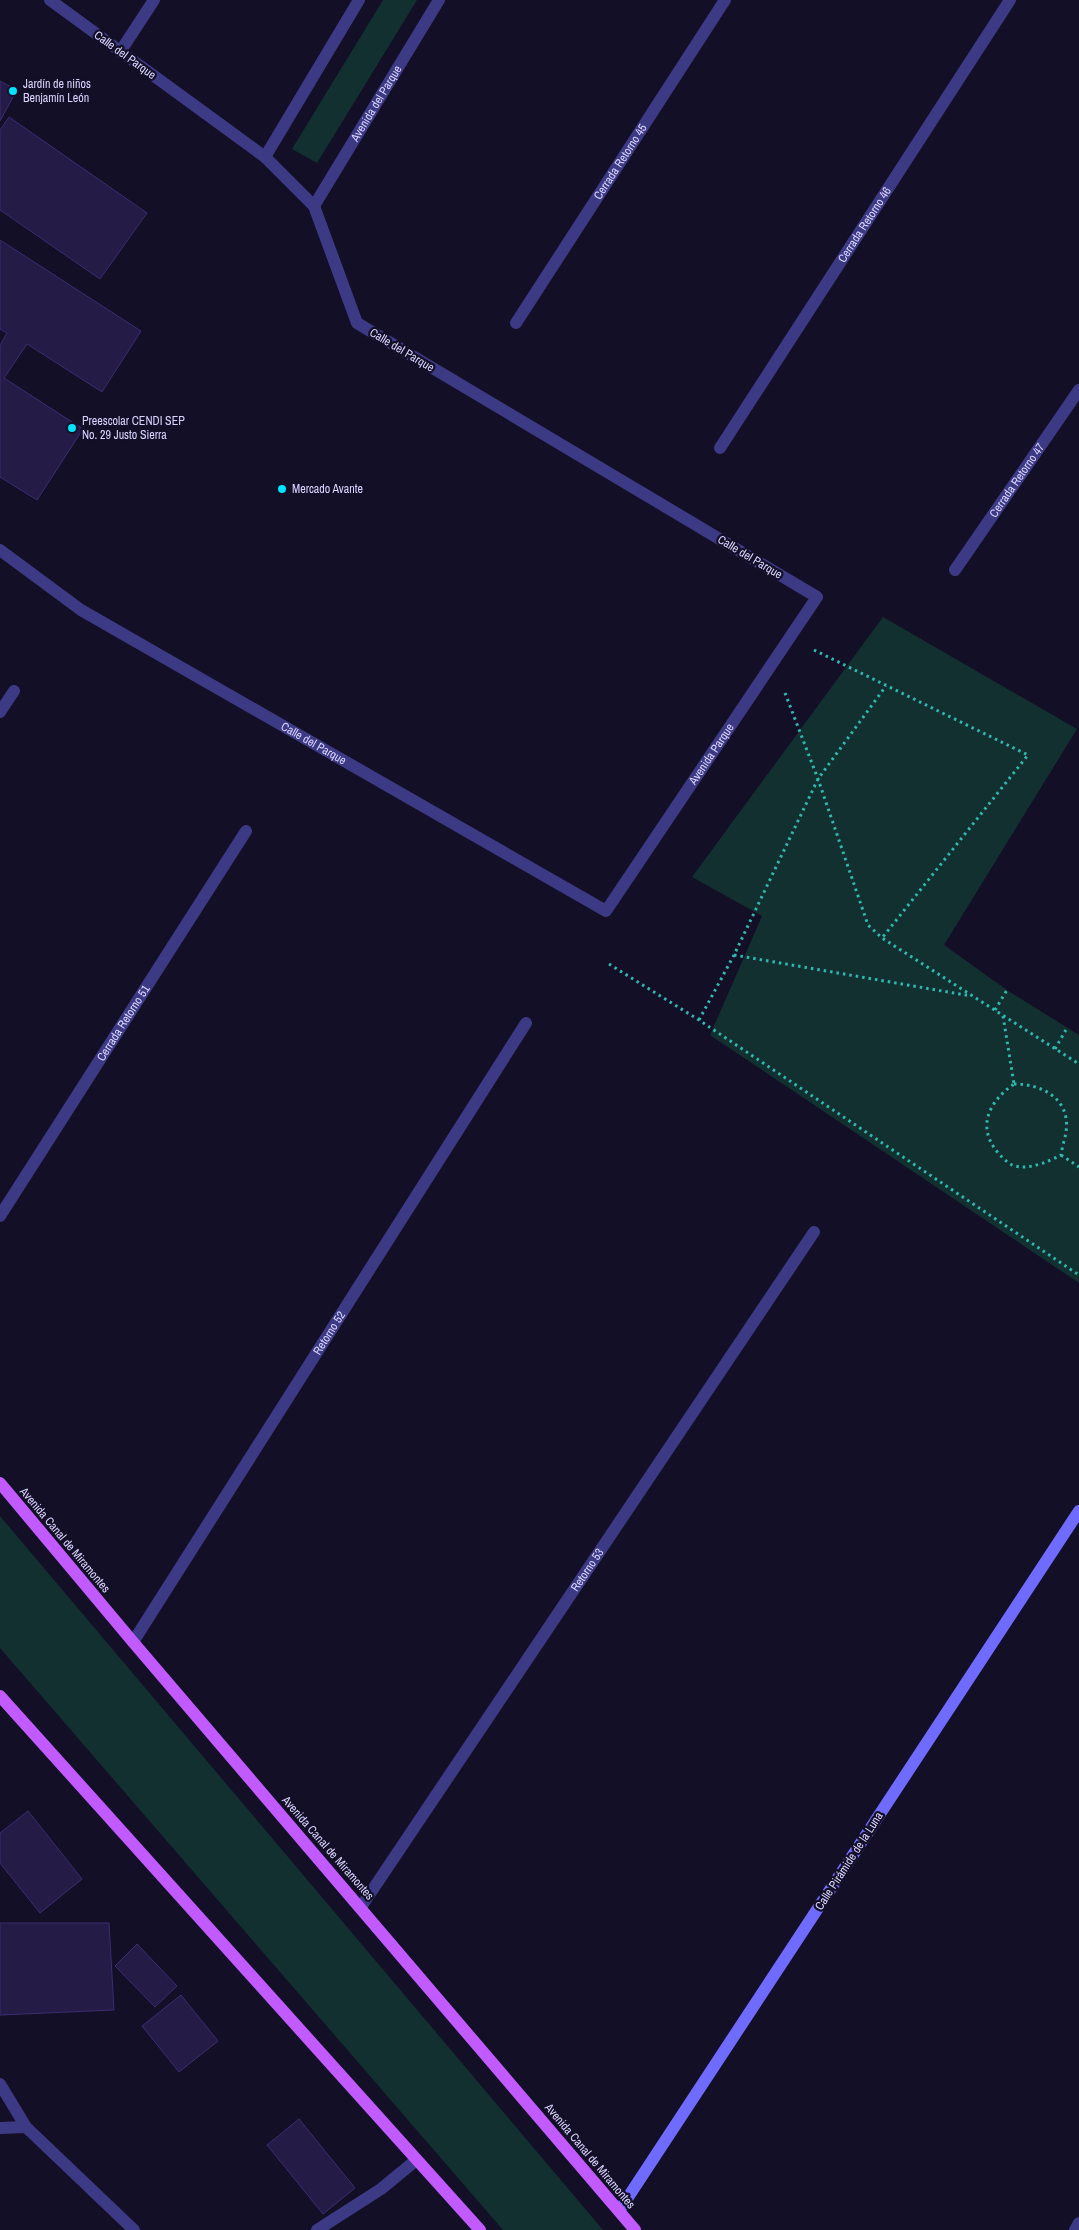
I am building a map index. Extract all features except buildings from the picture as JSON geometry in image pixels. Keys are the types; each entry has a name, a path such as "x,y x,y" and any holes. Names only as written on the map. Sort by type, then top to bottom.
{"main road":[{"name":"Avenida Canal de Miramontes","path":"0,1483 133,1642 635,2230"},
{"path":"0,1696 415,2160 480,2230"}],"street":[{"name":"Calle del Parque","path":"50,0 265,157 314,206 357,323 816,597"},
{"path":"120,52 154,0"},
{"path":"265,157 359,0"},
{"name":"Avenida del Parque","path":"314,206 439,0"},
{"name":"Cerrada Retorno 45","path":"516,323 725,0"},
{"name":"Cerrada Retorno 46","path":"720,448 1010,0"},
{"name":"Cerrada Retorno 47","path":"955,570 1079,390"},
{"name":"Calle del Parque","path":"0,550 81,610 606,911"},
{"name":"Avenida Parque","path":"606,911 816,597"},
{"path":"0,712 14,690"},
{"name":"Cerrada Retorno 51","path":"0,1216 246,831"},
{"name":"Retorno 52","path":"133,1642 526,1023"},
{"name":"Retorno 53","path":"361,1908 814,1232"},
{"name":"Calle Pirámide de la Luna","path":"619,2211 1079,1511"},
{"path":"0,2084 26,2127 134,2230"},
{"path":"0,2128 26,2127"},
{"path":"318,2230 381,2189 415,2160"},
{"path":"1075,2230 1079,2223"}],"path":[{"path":"789,637 1028,755 882,938"},
{"path":"773,662 818,779 868,925 882,938 1079,1064"},
{"path":"699,1020 734,955 818,779 886,686"},
{"path":"734,955 974,996"},
{"path":"609,964 699,1020 1079,1275"},
{"path":"995,1010 1007,990"},
{"path":"1003,1016 1014,1084"},
{"path":"1055,1049 1068,1028"},
{"path":"1014,1084 1032,1084 1052,1094 1063,1108 1067,1130 1060,1155 1047,1162 1029,1166 1013,1165 999,1154 989,1140 986,1123 993,1104 1014,1084"},
{"path":"1060,1155 1079,1167"}],"green space":[{"path":"383,0 417,0 317,163 292,149"},
{"path":"883,617 1077,729 944,945 1007,990 1079,1035 1079,1283 710,1035 762,916 692,877"},
{"path":"0,1516 603,2230 503,2230 0,1648"}],"place":[{"name":"Jardín de niños Benjamín León","path":"13,91"},
{"name":"Preescolar CENDI SEP No. 29 Justo Sierra","path":"72,428"},
{"name":"Mercado Avante","path":"282,489"}]}
